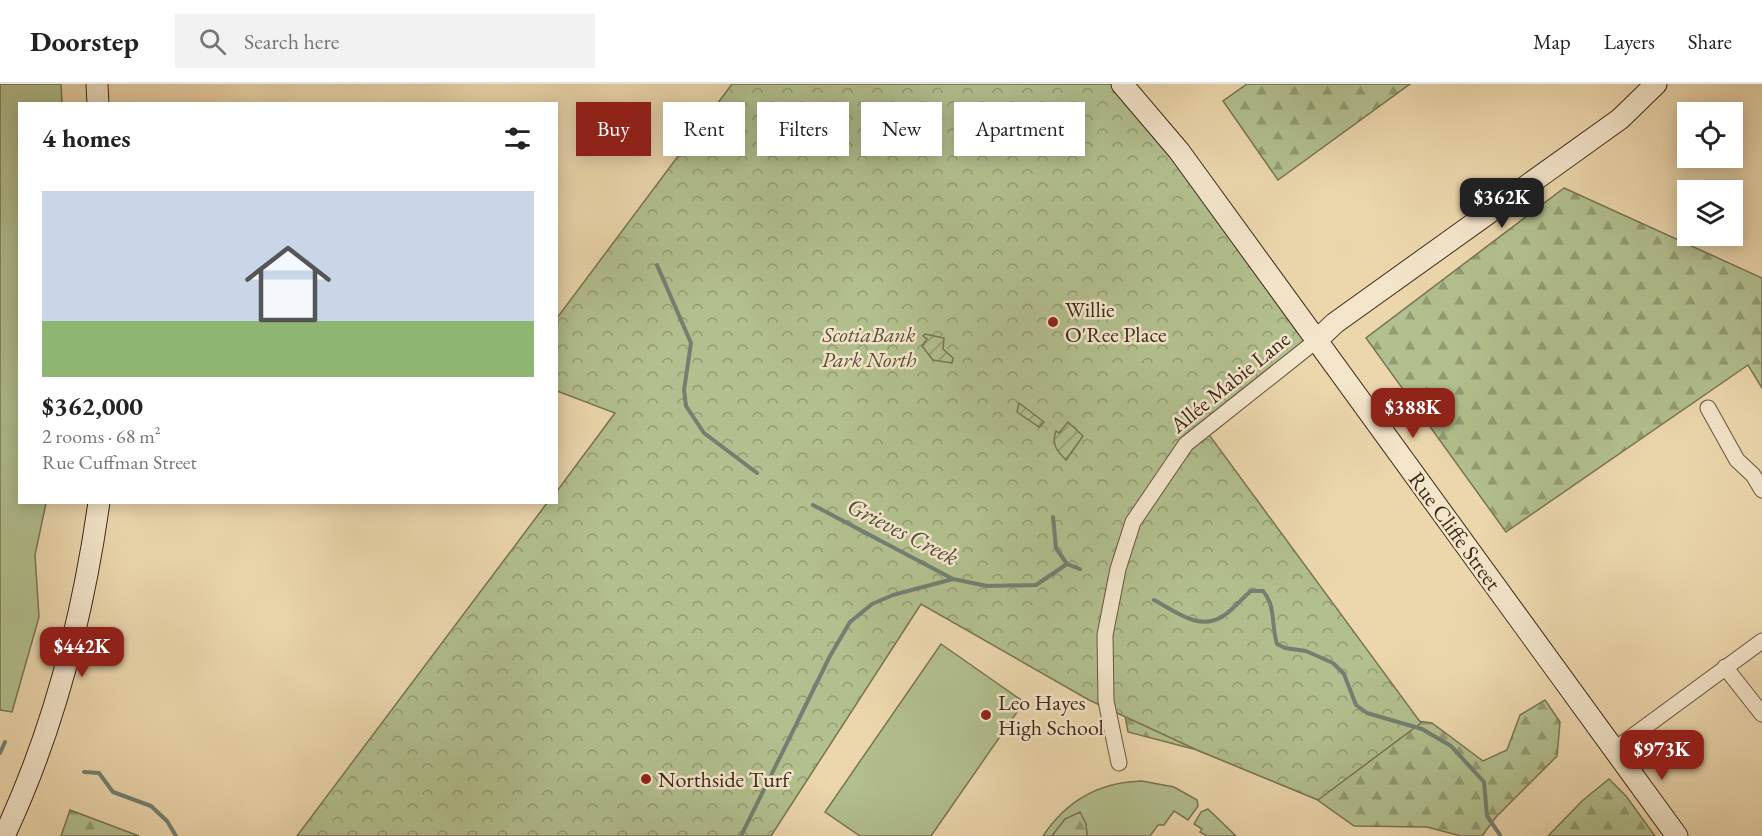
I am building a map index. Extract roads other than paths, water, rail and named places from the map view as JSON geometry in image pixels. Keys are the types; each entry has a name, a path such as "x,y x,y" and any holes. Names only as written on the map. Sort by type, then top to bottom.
{"main road":[{"path":"97,84 98,102"},
{"name":"Rue Cliffe Street","path":"1122,84 1179,151 1677,836"},
{"path":"1317,340 1335,323 1620,119 1656,84"},
{"path":"4,836 45,731 71,645 91,556 99,504"}],"street":[{"name":"Allée Mabie Lane","path":"1119,763 1106,701 1105,635 1118,569 1132,522 1186,444 1317,340"},
{"path":"1708,408 1737,460 1754,475 1762,490"},
{"path":"1615,749 1762,641"},
{"path":"1725,667 1762,714"}],"waterway":[{"name":"Grieves Creek","path":"657,265 691,343 684,390 686,406 704,433 757,473"},
{"name":"Grieves Creek","path":"813,505 953,579 987,586 1036,585 1067,564 1080,569"},
{"path":"1053,517 1056,548 1067,564"},
{"path":"741,836 830,656 850,622 872,604 893,595 953,579"},
{"name":"Grieves Creek","path":"1154,600 1188,618 1205,622 1223,616 1251,591 1263,591 1272,609 1277,644 1285,648 1306,651 1333,663 1344,674 1356,705 1367,713 1422,729 1451,746 1484,782 1487,816 1500,835"},
{"path":"0,753 5,742"},
{"path":"84,772 99,773 113,792 151,806 167,821 176,836"}],"place":[{"name":"Willie O'Ree Place","path":"1053,322"},
{"name":"Leo Hayes High School","path":"986,715"},
{"name":"Northside Turf","path":"646,779"}],"park label":[{"name":"ScotiaBank Park North","path":"869,346"}]}
